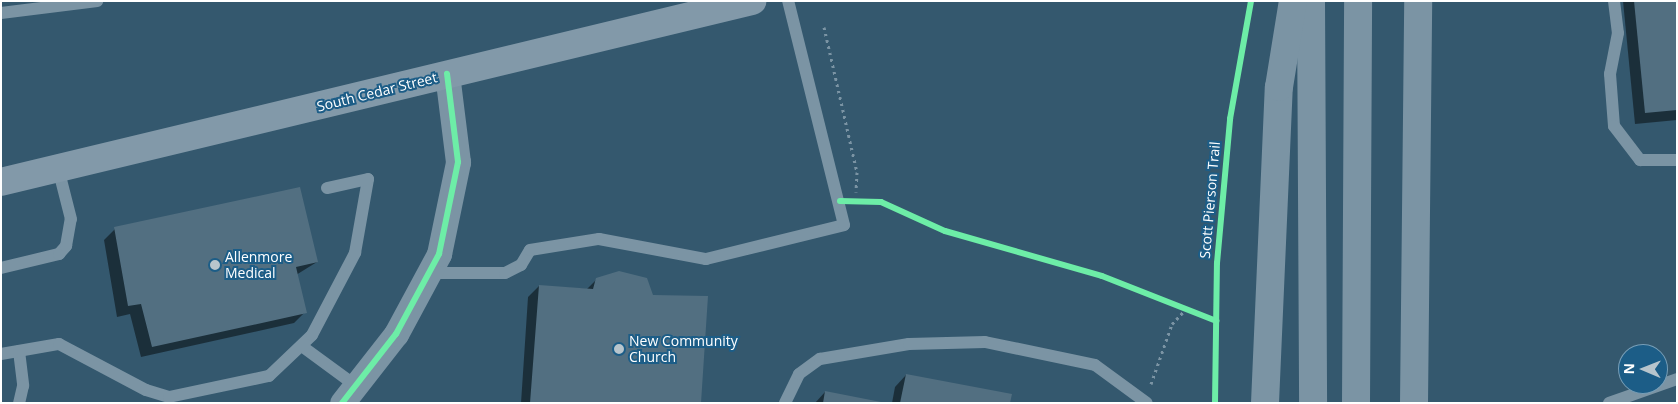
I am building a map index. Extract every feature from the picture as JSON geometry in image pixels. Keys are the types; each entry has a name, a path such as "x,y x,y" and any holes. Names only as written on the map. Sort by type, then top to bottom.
{"highway":[{"path":"1265,403 1279,87 1293,1"},
{"path":"1312,1 1313,403"},
{"path":"1356,403 1358,1"},
{"path":"1414,403 1418,1"},
{"path":"1414,345 1429,403"}],"main road":[{"name":"South Cedar Street","path":"1,182 752,1"}],"street":[{"path":"348,394 396,334 431,273 452,208 458,162 447,74"}],"lane":[{"path":"1,13 97,1"},
{"path":"431,273 505,273 521,265 530,250 599,239 706,259 844,225 840,201 788,1"},
{"path":"1614,1 1618,33 1610,74 1614,126 1640,160 1677,160"},
{"path":"1,268 59,254 66,246 71,219 58,168"},
{"path":"1,354 59,344 146,390 169,397 259,381 303,347 338,293 355,253 368,179 327,188"},
{"path":"785,403 798,374 820,359 909,344 985,342 1095,365 1147,401"},
{"path":"303,347 348,394"},
{"path":"19,351 23,386 19,403"},
{"path":"1609,403 1677,379"}],"path":[{"path":"824,27 857,172 856,200"},
{"path":"840,201 864,201"},
{"path":"1177,306 1193,312"},
{"path":"1147,401 1172,324 1186,309"}],"building":[{"path":"1634,1 1677,1 1677,110 1645,113"},
{"name":"Allenmore Medical","path":"300,187 318,262 296,267 307,313 152,347 141,304 128,306 114,227"},
{"name":"New Community Church","path":"619,271 647,278 653,295 708,296 701,403 530,403 539,285 593,289 596,278"},
{"path":"906,374 1012,394 1010,403 900,403"},
{"path":"825,391 881,402 881,403 823,403"}],"cycle path":[{"name":"Scott Pierson Trail","path":"1215,403 1217,263 1230,119 1251,1"},
{"path":"342,403 396,334 439,254 458,162 447,74"},
{"path":"840,201 881,202 945,231 1102,276 1216,321"}],"place":[{"name":"Allenmore Medical","path":"215,265"},
{"name":"New Community Church","path":"619,349"}]}
